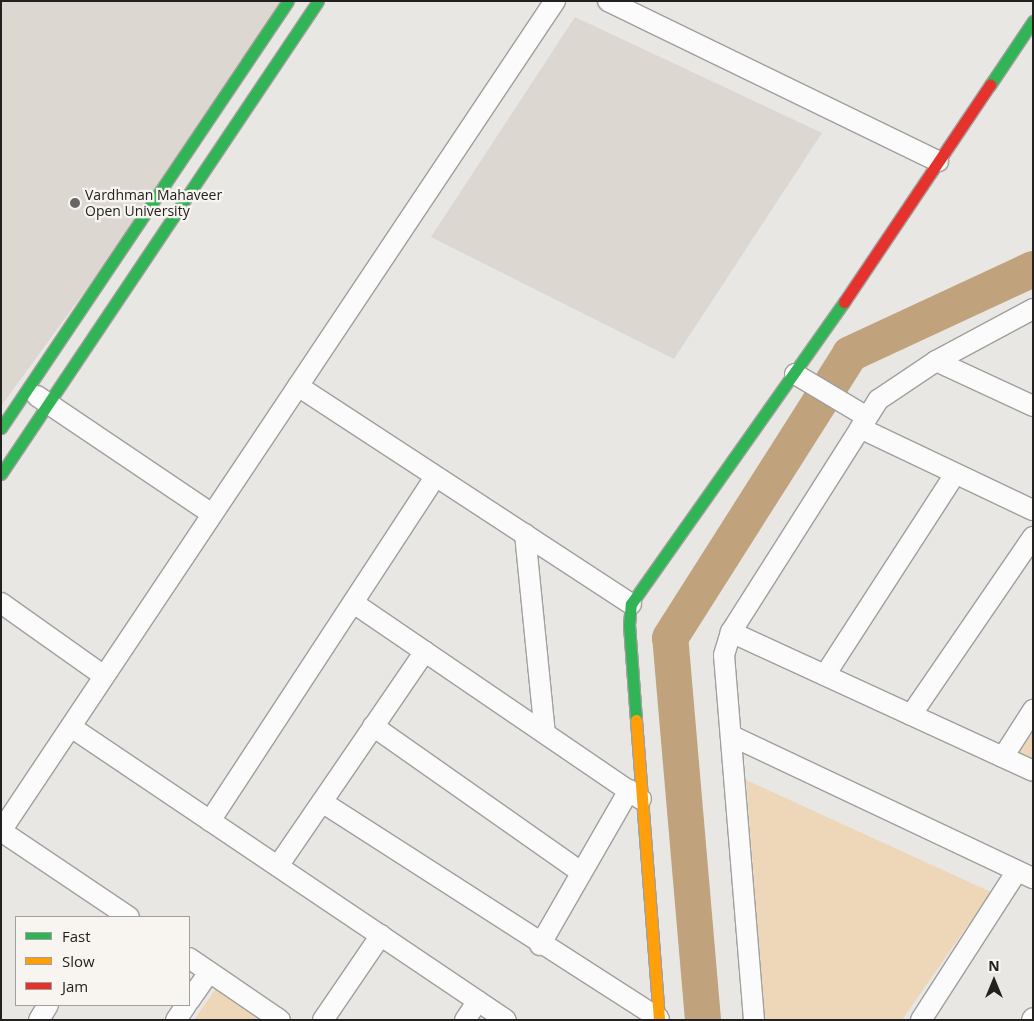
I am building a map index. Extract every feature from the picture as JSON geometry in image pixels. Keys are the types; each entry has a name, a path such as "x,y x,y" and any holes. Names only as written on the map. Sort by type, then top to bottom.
{"street":[{"path":"1,428 288,1"},
{"path":"1,474 318,1"},
{"path":"125,916 107,911 1,831 555,1"},
{"path":"608,1 938,161"},
{"path":"659,1019 635,794 629,626 631,604 800,377 938,161 1033,21"},
{"path":"754,1020 724,655 731,632 860,418 878,400 936,361 1033,309"},
{"path":"936,361 1033,406"},
{"path":"800,377 860,418 955,474 1033,510"},
{"path":"298,386 631,604"},
{"path":"27,389 212,514"},
{"path":"825,675 955,474"},
{"path":"210,821 355,604 436,476"},
{"path":"525,534 545,733"},
{"path":"911,715 1033,537"},
{"path":"1,603 104,676"},
{"path":"355,604 635,794"},
{"path":"731,632 1033,771"},
{"path":"278,866 425,651"},
{"path":"1003,757 1033,710"},
{"path":"373,726 581,872"},
{"path":"71,727 506,1020"},
{"path":"732,736 1025,875 921,1020"},
{"path":"540,944 581,872 635,794"},
{"path":"322,802 659,1019"},
{"path":"323,1020 381,936"},
{"path":"190,959 280,1020"},
{"path":"190,1000 209,972"},
{"path":"465,1020 478,1001"},
{"path":"39,1020 47,1006"},
{"path":"176,1020 185,1006"}],"shaded area":[{"name":"Vardhman Mahaveer Open University","path":"1,1 297,1 1,406"},
{"path":"575,17 822,133 674,359 431,237"},
{"path":"1033,732 1033,779 1009,768"},
{"path":"746,780 991,892 902,1020 765,1020"},
{"path":"217,987 266,1020 194,1020"}],"waterway":[{"path":"703,1020 670,638 850,354 1033,269"}],"traffic: fast":[{"path":"1,428 288,1"},
{"path":"1,474 318,1"},
{"path":"990,85 1033,21"},
{"path":"636,720 629,625 631,604 844,302"}],"traffic: slow":[{"path":"636,720 659,1020"}],"traffic: jam":[{"path":"844,302 990,85"}],"place":[{"name":"Vardhman Mahaveer Open University","path":"75,203"}]}
